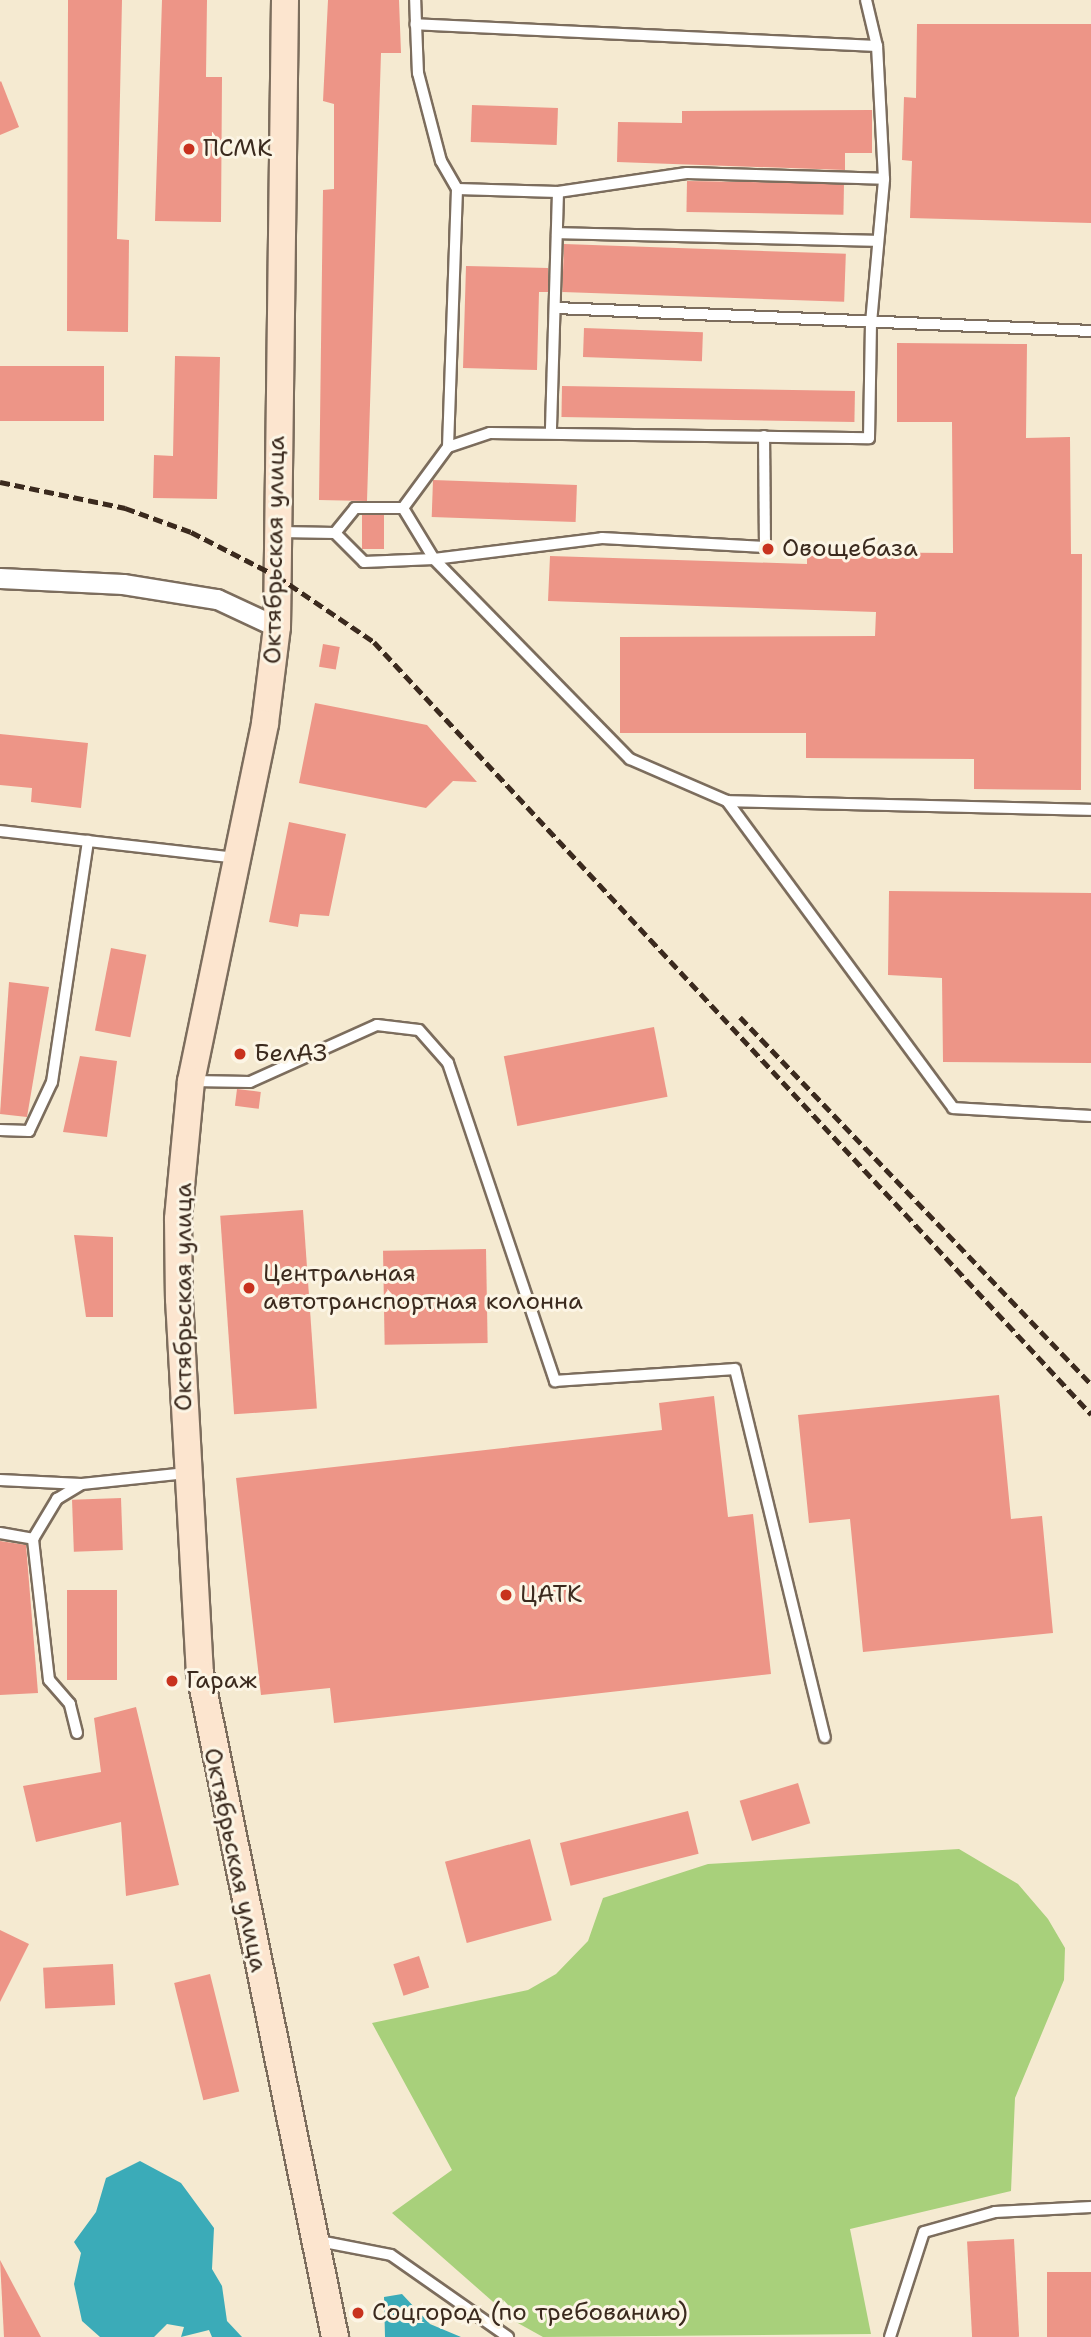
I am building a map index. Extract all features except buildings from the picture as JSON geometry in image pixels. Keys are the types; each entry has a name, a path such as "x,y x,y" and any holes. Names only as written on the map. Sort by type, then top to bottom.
{"street":[{"name":"Октябрьская улица","path":"285,0 276,532 277,628 238,858 191,1081 178,1219 187,1473 210,1739 335,2337"},
{"path":"0,578 123,584 217,599 277,628"}],"lane":[{"path":"403,508 448,447 457,189 441,161 418,73 415,0"},
{"path":"448,447 490,433 551,431 869,438 871,323 884,179 877,46 866,0"},
{"path":"416,24 877,46"},
{"path":"457,189 558,192 687,173 884,179"},
{"path":"551,431 558,192"},
{"path":"557,233 878,241"},
{"path":"556,308 1091,331"},
{"path":"276,532 335,533 363,562 434,559 602,538 765,547 764,436"},
{"path":"335,533 355,508 403,508"},
{"path":"403,508 434,559 630,760 727,802 1091,810"},
{"path":"727,802 953,1108 1091,1115"},
{"path":"0,831 238,858"},
{"path":"0,1130 29,1131 52,1082 88,841"},
{"path":"191,1081 250,1082 377,1025 419,1030 448,1063 555,1381 735,1369 825,1737"},
{"path":"0,1480 82,1484 187,1473"},
{"path":"78,1733 70,1704 49,1680 33,1539 57,1499 82,1484"},
{"path":"0,1533 33,1539"},
{"path":"890,2337 924,2232 995,2212 1091,2207"},
{"path":"315,2240 391,2255 508,2337"}],"green space":[{"path":"959,1849 1018,1884 1048,1919 1065,1948 1064,1980 1015,2098 1011,2191 850,2229 871,2334 543,2337 516,2322 392,2213 452,2170 372,2023 528,1990 556,1974 588,1941 603,1898 708,1864"}],"water":[{"path":"140,2161 181,2183 214,2228 212,2269 222,2286 227,2321 242,2337 212,2337 209,2330 181,2337 184,2327 167,2324 154,2337 100,2337 82,2321 74,2284 81,2253 74,2242 96,2212 106,2178"},
{"path":"402,2294 430,2324 461,2337 385,2337 384,2297"}],"railway":[{"path":"0,482 125,508 191,532 277,576 374,642 1091,1414"},
{"path":"740,1017 1091,1384"}],"place":[{"name":"ПСМК","path":"189,149"},
{"name":"Овощебаза","path":"768,549"},
{"name":"БелАЗ","path":"240,1054"},
{"name":"Центральная автотранспортная колонна","path":"249,1288"},
{"name":"ЦАТК","path":"506,1595"},
{"name":"Гараж","path":"172,1681"},
{"name":"Соцгород (по требованию)","path":"358,2313"}]}
